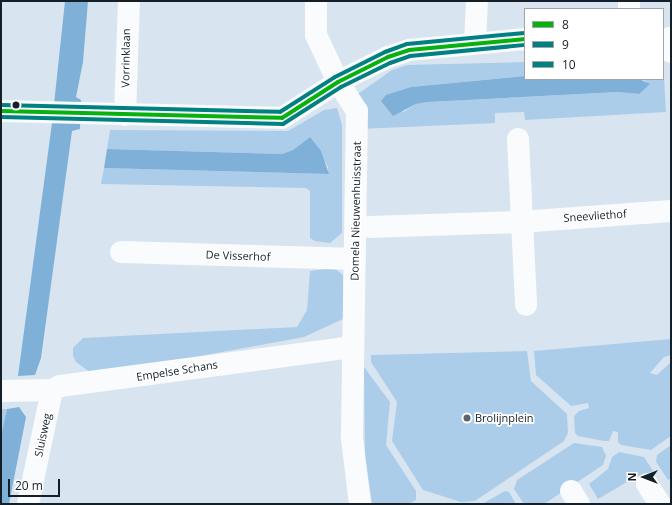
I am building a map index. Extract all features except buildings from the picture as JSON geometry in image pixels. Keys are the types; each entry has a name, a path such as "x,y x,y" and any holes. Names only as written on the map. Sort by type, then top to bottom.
{"street":[{"name":"Vorrinklaan","path":"125,115 129,1"},
{"name":"Domela Nieuwenhuisstraat","path":"316,1 316,35 338,82 357,111 352,439 360,504"},
{"path":"475,43 477,1"},
{"path":"1,111 282,118 338,82 388,57 409,50 524,39"},
{"path":"518,139 520,222 526,305"},
{"name":"Sneevliethof","path":"370,227 520,222 671,211"},
{"name":"De Visserhof","path":"121,252 355,259"},
{"name":"Empelse Schans","path":"1,391 52,390 60,386 353,346"},
{"name":"Sluisweg","path":"28,504 52,390"},
{"path":"647,484 660,504"}],"shaded area":[{"path":"65,1 88,1 83,62 76,97 81,100 80,129 72,131 41,358 35,375 18,376 52,123"},
{"path":"524,62 524,76 411,87 402,113 416,104 428,102 618,92 639,94 646,81 642,80 664,80 664,77 666,112 525,120 524,112 495,113 495,123 360,129 355,96 392,70 407,65"},
{"path":"524,76 524,80 641,80 650,84 639,94 618,92 428,102 416,104 393,116 381,101 386,95 411,87"},
{"path":"337,108 342,125 342,233 330,243 315,241 310,238 310,191 306,188 101,184 104,168 328,174 328,167 310,137 293,150 282,154 107,149 110,130 288,131 324,110"},
{"path":"310,137 321,151 329,174 104,168 107,149 282,154 293,150"},
{"path":"334,268 343,275 343,319 304,337 152,365 91,373 76,362 73,356 73,348 83,338 297,327 307,310 310,271"},
{"path":"671,339 671,355 664,357 650,373 657,375 671,362 671,436 651,450 621,445 618,442 618,432 613,431 609,441 578,436 575,433 574,416 579,411 589,408 588,403 571,406 536,375 534,351"},
{"path":"527,351 531,381 567,414 568,433 564,441 475,501 461,502 423,490 392,441 397,402 371,362 371,355"},
{"path":"364,367 390,402 386,445 416,491 416,500 409,504 372,504 365,454"},
{"path":"19,407 26,417 9,504 1,504 1,436 7,409"},
{"path":"1,409 7,409 1,436"},
{"path":"574,443 602,447 606,456 603,465 544,504 524,504 514,489 517,480"},
{"path":"671,445 671,478 668,480 656,462 657,455"},
{"path":"619,452 644,457 653,471 632,479 598,499 589,484 608,469 612,457"},
{"path":"505,491 509,492 516,504 482,504"}],"transit line":[{"name":"10","path":"1,105 280,112 335,77 385,52 407,44 524,33"},
{"name":"8","path":"1,111 282,118 338,82 388,57 409,50 524,39"},
{"name":"9","path":"1,117 283,124 341,87 390,63 410,56 524,45"}],"place":[{"name":"Brolijnplein","path":"467,418"}]}
